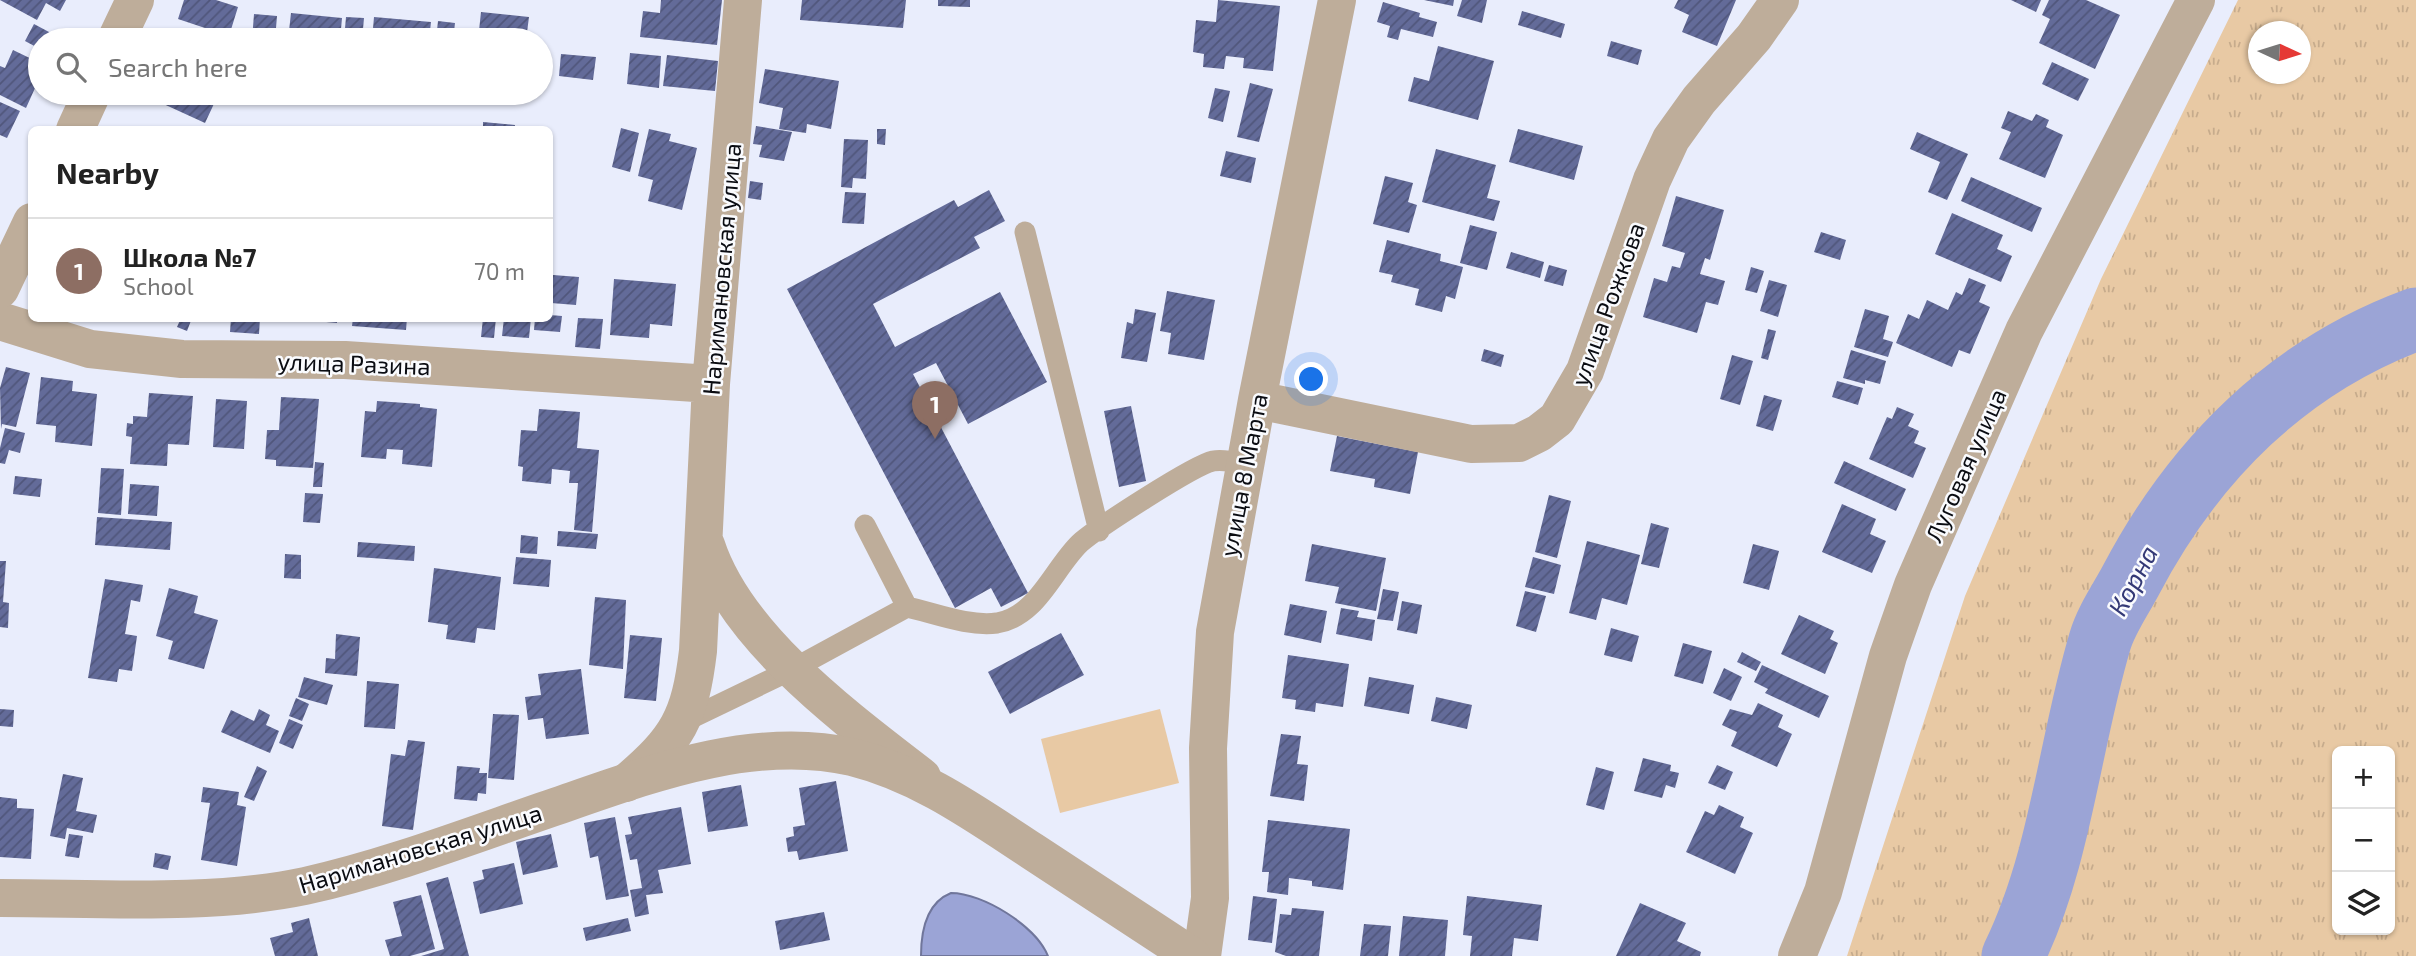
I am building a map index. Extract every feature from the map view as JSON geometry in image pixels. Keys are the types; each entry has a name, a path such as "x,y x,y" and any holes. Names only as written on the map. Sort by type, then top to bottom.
{"street":[{"path":"122,28 135,0"},
{"name":"Наримановская улица","path":"626,783 668,744 681,723 693,689 698,651 711,384 743,0"},
{"name":"улица 8 Марта","path":"1202,956 1210,898 1210,684 1215,632 1257,400 1337,0"},
{"name":"улица Рожкова","path":"1257,400 1471,444 1519,443 1539,433 1557,419 1584,371 1652,180 1671,139 1699,100 1754,37 1780,0"},
{"name":"Луговая улица","path":"1797,956 1823,892 1888,656 1913,585 2024,331 2196,0"},
{"path":"77,126 86,105"},
{"path":"0,289 28,230"},
{"name":"улица Разина","path":"0,321 90,349 182,359 345,360 711,384"},
{"name":"Наримановская улица","path":"703,538 712,565 726,590 793,669 835,710 940,791 1192,956"},
{"name":"Наримановская улица","path":"0,898 227,895 303,886 401,859 626,783 742,755 816,751 882,766 940,791"},
{"path":"0,909 38,898"}],"lane":[{"path":"1025,232 1099,531"},
{"path":"681,723 793,669 907,607 975,622 998,623 1032,606 1062,562 1082,541 1205,464 1227,460 1245,464"},
{"path":"865,525 907,607"}],"green space":[{"path":"2238,0 2416,0 2416,956 1847,956 1965,596 2101,279"},
{"path":"1160,709 1179,783 1060,813 1041,739"}],"water":[{"path":"951,893 978,899 1007,913 1032,933 1048,956 921,956 927,919 936,904"}],"building":[{"path":"0,0 66,0 60,11 46,3 37,20"},
{"path":"184,0 216,0 238,7 231,28 205,28 178,19"},
{"path":"661,0 722,0 717,45 640,37 643,11 660,13"},
{"path":"802,0 906,0 903,28 800,20"},
{"path":"938,0 970,0 970,7 938,6"},
{"path":"1218,0 1280,6 1273,71 1243,68 1244,58 1226,56 1224,69 1203,67 1204,54 1193,52 1196,20 1216,22"},
{"path":"1424,0 1454,0 1453,6"},
{"path":"1462,0 1487,0 1482,23 1457,16"},
{"path":"1678,0 1736,0 1717,46 1682,32 1689,15 1674,8"},
{"path":"2011,0 2041,0 2036,12"},
{"path":"2049,0 2086,0 2120,15 2095,69 2039,43 2050,19 2042,15"},
{"path":"1383,2 1420,13 1419,17 1437,22 1433,37 1401,29 1398,40 1387,37 1390,26 1377,22"},
{"path":"1522,11 1565,24 1561,38 1518,25"},
{"path":"481,12 529,17 528,28 479,28"},
{"path":"291,13 342,18 341,28 289,28"},
{"path":"254,14 277,16 276,28 253,28"},
{"path":"346,17 364,18 363,28 345,28"},
{"path":"374,17 431,22 430,28 373,28"},
{"path":"438,21 455,23 454,28 437,28"},
{"path":"1611,41 1642,50 1638,65 1607,56"},
{"path":"1438,46 1494,61 1478,120 1408,101 1414,77 1429,81"},
{"path":"13,50 28,57 26,108 0,95 0,66 5,68"},
{"path":"630,53 661,56 659,88 627,84"},
{"path":"561,54 596,57 593,80 559,76"},
{"path":"667,55 718,61 715,91 663,86"},
{"path":"2052,62 2089,79 2078,101 2042,84"},
{"path":"765,69 839,81 831,129 807,124 806,133 779,129 783,108 759,103"},
{"path":"1250,83 1273,89 1259,142 1237,137"},
{"path":"1215,88 1230,91 1223,122 1208,118"},
{"path":"0,102 20,111 7,138 0,135"},
{"path":"166,105 213,105 205,123"},
{"path":"2008,111 2032,121 2036,114 2049,120 2046,127 2063,135 2045,178 1999,159 2011,132 2001,128"},
{"path":"483,122 515,125 515,126 483,126"},
{"path":"756,126 792,132 784,161 759,157 762,145 753,144"},
{"path":"621,128 639,133 630,172 612,167"},
{"path":"649,129 671,134 669,141 697,148 682,210 648,201 653,180 638,176"},
{"path":"877,129 886,129 885,145 877,144"},
{"path":"1518,129 1583,146 1574,180 1509,162"},
{"path":"1917,132 1968,154 1947,200 1928,192 1940,162 1910,149"},
{"path":"844,139 868,140 866,179 853,178 852,188 841,187"},
{"path":"1436,149 1496,165 1487,198 1500,201 1494,221 1422,202"},
{"path":"1226,151 1256,158 1251,183 1220,176"},
{"path":"1385,176 1413,183 1408,202 1417,205 1409,233 1373,224"},
{"path":"1971,177 2042,208 2032,232 1961,201"},
{"path":"750,181 763,183 761,200 748,198"},
{"path":"989,190 1005,221 974,237 980,248 873,304 895,347 1000,292 1047,382 968,424 936,363 913,374 1028,593 1001,607 991,588 955,608 787,289 954,200 958,207"},
{"path":"845,192 866,193 864,224 842,223"},
{"path":"1676,196 1724,210 1710,260 1705,258 1700,274 1725,281 1718,305 1706,302 1697,333 1643,317 1654,278 1667,282 1672,266 1680,268 1685,253 1662,246"},
{"path":"1952,213 2003,235 1997,249 2012,256 2001,282 1935,254"},
{"path":"1470,225 1497,232 1487,270 1460,263"},
{"path":"1821,232 1846,240 1840,260 1814,252"},
{"path":"1387,240 1441,254 1440,261 1463,267 1455,299 1446,296 1442,312 1415,305 1419,289 1391,282 1393,275 1379,272"},
{"path":"1511,252 1544,262 1540,278 1506,268"},
{"path":"1549,265 1567,270 1563,286 1544,281"},
{"path":"1751,267 1764,271 1757,293 1745,290"},
{"path":"553,275 579,277 576,305 553,303"},
{"path":"1969,278 1986,285 1979,302 1990,307 1970,354 1959,350 1952,367 1896,343 1908,314 1919,319 1927,300 1948,310 1956,292 1962,295"},
{"path":"614,279 676,284 672,326 650,324 649,338 610,335"},
{"path":"1769,280 1787,285 1778,317 1760,311"},
{"path":"1167,291 1215,300 1204,360 1168,354 1171,333 1160,331"},
{"path":"1135,309 1156,313 1147,362 1121,358 1127,322 1133,324"},
{"path":"1865,309 1889,316 1883,339 1893,342 1888,357 1854,347"},
{"path":"553,315 562,316 560,332 534,330 535,322 553,322"},
{"path":"578,318 603,319 600,349 575,347"},
{"path":"179,322 190,322 187,331 177,327"},
{"path":"231,322 260,322 259,334 230,332"},
{"path":"352,322 407,322 406,330 352,326"},
{"path":"483,322 496,322 494,338 481,337"},
{"path":"504,322 531,322 529,338 502,336"},
{"path":"1768,329 1776,331 1768,360 1761,358"},
{"path":"1484,349 1504,355 1501,367 1481,361"},
{"path":"1851,350 1886,361 1880,384 1865,380 1865,384 1843,378"},
{"path":"1732,355 1753,361 1740,405 1720,399"},
{"path":"6,367 30,373 16,427 2,424 1,429 0,388"},
{"path":"41,377 73,381 72,391 97,394 92,446 55,442 56,426 36,424"},
{"path":"1837,381 1863,388 1858,405 1832,397"},
{"path":"149,393 193,396 189,445 168,444 167,466 130,464 132,437 126,436 127,423 133,424 133,416 147,417"},
{"path":"1764,395 1782,400 1773,431 1756,426"},
{"path":"281,397 319,399 313,468 276,466 276,460 265,459 267,430 279,430"},
{"path":"216,399 247,401 244,449 213,447"},
{"path":"377,401 420,404 420,407 437,409 432,467 402,464 403,450 387,449 386,459 361,457 365,411 376,412"},
{"path":"1131,406 1146,481 1119,487 1104,411"},
{"path":"1897,407 1914,414 1908,426 1919,431 1914,443 1926,448 1913,478 1869,459 1887,417 1892,419"},
{"path":"539,409 580,412 577,448 599,450 592,532 574,530 578,483 569,483 570,471 552,469 551,484 522,481 523,467 518,466 521,430 537,431"},
{"path":"5,428 25,433 20,453 9,450 5,464 0,463 0,448"},
{"path":"1337,436 1418,452 1410,494 1374,487 1375,479 1330,471"},
{"path":"1844,461 1906,489 1896,511 1834,483"},
{"path":"315,462 324,463 322,487 313,487"},
{"path":"101,468 124,469 121,515 98,513"},
{"path":"15,476 42,479 40,497 13,494"},
{"path":"130,484 159,486 157,516 128,514"},
{"path":"305,493 323,494 320,523 303,522"},
{"path":"1549,495 1571,501 1557,558 1535,552"},
{"path":"1842,504 1876,519 1870,534 1886,541 1872,573 1822,552"},
{"path":"97,517 172,522 170,550 95,545"},
{"path":"1651,523 1669,528 1659,568 1641,564"},
{"path":"558,531 598,534 596,549 557,546"},
{"path":"521,535 538,537 537,554 520,553"},
{"path":"1587,541 1640,555 1627,605 1602,598 1596,620 1569,613"},
{"path":"358,542 415,546 414,561 357,557"},
{"path":"1312,544 1386,558 1376,611 1335,603 1339,587 1305,581"},
{"path":"1753,544 1779,551 1769,590 1743,583"},
{"path":"285,554 301,555 301,579 284,578"},
{"path":"516,557 551,560 549,587 513,584"},
{"path":"1533,557 1561,565 1554,594 1525,587"},
{"path":"0,561 6,561 3,602 9,603 8,628 0,627"},
{"path":"434,568 501,577 495,630 477,628 475,643 446,639 448,625 428,622"},
{"path":"105,579 143,585 140,602 131,600 125,634 137,636 132,671 119,669 117,682 88,678"},
{"path":"169,588 198,596 194,613 218,620 204,669 168,659 173,641 156,636"},
{"path":"1383,589 1399,592 1393,621 1377,619"},
{"path":"1525,591 1546,596 1536,632 1516,626"},
{"path":"595,597 626,600 623,669 589,665"},
{"path":"1402,601 1422,605 1417,634 1397,630"},
{"path":"1290,604 1327,611 1321,643 1284,635"},
{"path":"1341,608 1359,611 1357,617 1375,620 1372,641 1336,634"},
{"path":"1799,615 1834,631 1830,639 1838,643 1825,674 1781,654"},
{"path":"1611,628 1639,636 1632,662 1604,655"},
{"path":"1061,633 1084,675 1010,714 988,672"},
{"path":"336,634 360,637 357,676 325,673 326,658 335,659"},
{"path":"630,635 662,638 656,701 624,698"},
{"path":"1683,643 1712,651 1703,684 1674,676"},
{"path":"1742,652 1761,662 1756,671 1737,662"},
{"path":"1288,655 1349,664 1343,707 1316,703 1315,712 1295,709 1296,700 1282,698"},
{"path":"1762,665 1829,696 1819,718 1765,693 1768,689 1754,682"},
{"path":"1724,668 1742,677 1731,701 1713,693"},
{"path":"581,669 589,734 546,739 543,718 528,720 525,697 541,695 538,674"},
{"path":"304,677 333,685 327,705 298,697"},
{"path":"1369,677 1414,685 1409,714 1364,706"},
{"path":"367,681 399,684 395,729 364,727"},
{"path":"1436,697 1472,705 1467,729 1431,721"},
{"path":"296,698 309,704 302,721 289,716"},
{"path":"1758,703 1783,715 1778,727 1792,734 1777,767 1731,746 1737,732 1722,725 1730,709 1752,715"},
{"path":"0,709 14,710 13,727 0,726"},
{"path":"259,709 270,715 266,725 279,731 270,753 221,732 231,710 254,721"},
{"path":"493,714 519,715 514,780 488,778"},
{"path":"289,719 303,725 293,749 279,743"},
{"path":"1281,734 1301,736 1297,764 1308,765 1304,801 1270,796"},
{"path":"408,740 425,742 413,830 382,826 391,754 405,756"},
{"path":"1643,758 1671,765 1670,771 1679,773 1675,788 1666,785 1662,798 1634,791"},
{"path":"1717,765 1733,772 1725,790 1708,783"},
{"path":"257,766 267,771 254,801 244,797"},
{"path":"457,766 480,768 479,773 487,773 486,794 478,793 477,801 454,799"},
{"path":"1596,767 1614,772 1604,810 1586,805"},
{"path":"63,774 83,778 76,811 97,815 93,833 67,828 65,839 50,836"},
{"path":"836,781 848,851 799,860 797,851 788,852 786,838 794,836 793,827 805,825 799,788"},
{"path":"741,785 748,826 708,832 702,792"},
{"path":"203,787 239,792 237,805 246,807 237,866 201,860 210,803 201,802"},
{"path":"0,797 17,799 17,808 34,809 31,859 0,857"},
{"path":"1719,805 1744,817 1740,827 1753,833 1735,874 1686,852 1705,811 1714,815"},
{"path":"681,807 691,864 658,870 663,893 646,895 649,914 635,917 630,890 642,888 637,859 630,860 625,835 632,834 628,817"},
{"path":"615,817 629,896 606,900 598,856 590,858 584,823"},
{"path":"1268,820 1350,829 1343,890 1312,886 1312,881 1289,878 1288,895 1267,892 1269,872 1262,872"},
{"path":"69,834 83,836 79,858 65,856"},
{"path":"551,834 558,867 523,875 516,842"},
{"path":"155,853 171,856 168,870 153,867"},
{"path":"514,863 523,904 480,914 473,882 484,879 482,870"},
{"path":"448,877 469,956 421,956 444,949 426,883"},
{"path":"421,895 435,949 410,956 390,956 385,940 402,936 393,902"},
{"path":"1253,896 1277,899 1272,943 1248,940"},
{"path":"1467,896 1542,905 1538,941 1514,938 1512,956 1470,956 1472,936 1463,935"},
{"path":"1640,903 1686,923 1677,941 1701,952 1700,956 1616,956"},
{"path":"1292,908 1324,911 1319,956 1286,956 1275,952 1280,914 1291,915"},
{"path":"824,912 830,940 780,950 775,921"},
{"path":"1403,916 1448,920 1445,956 1399,956"},
{"path":"309,918 318,956 275,956 270,938 293,932 291,923"},
{"path":"628,918 631,931 586,941 583,928"},
{"path":"1364,924 1391,926 1388,956 1360,956"}],"waterway":[{"name":"Корна","path":"2013,956 2029,919 2053,841 2089,680 2103,633 2156,536 2215,457 2249,422 2286,391 2326,363 2370,339 2416,319"}],"place":[{"name":"Школа №7","path":"935,439"}]}
